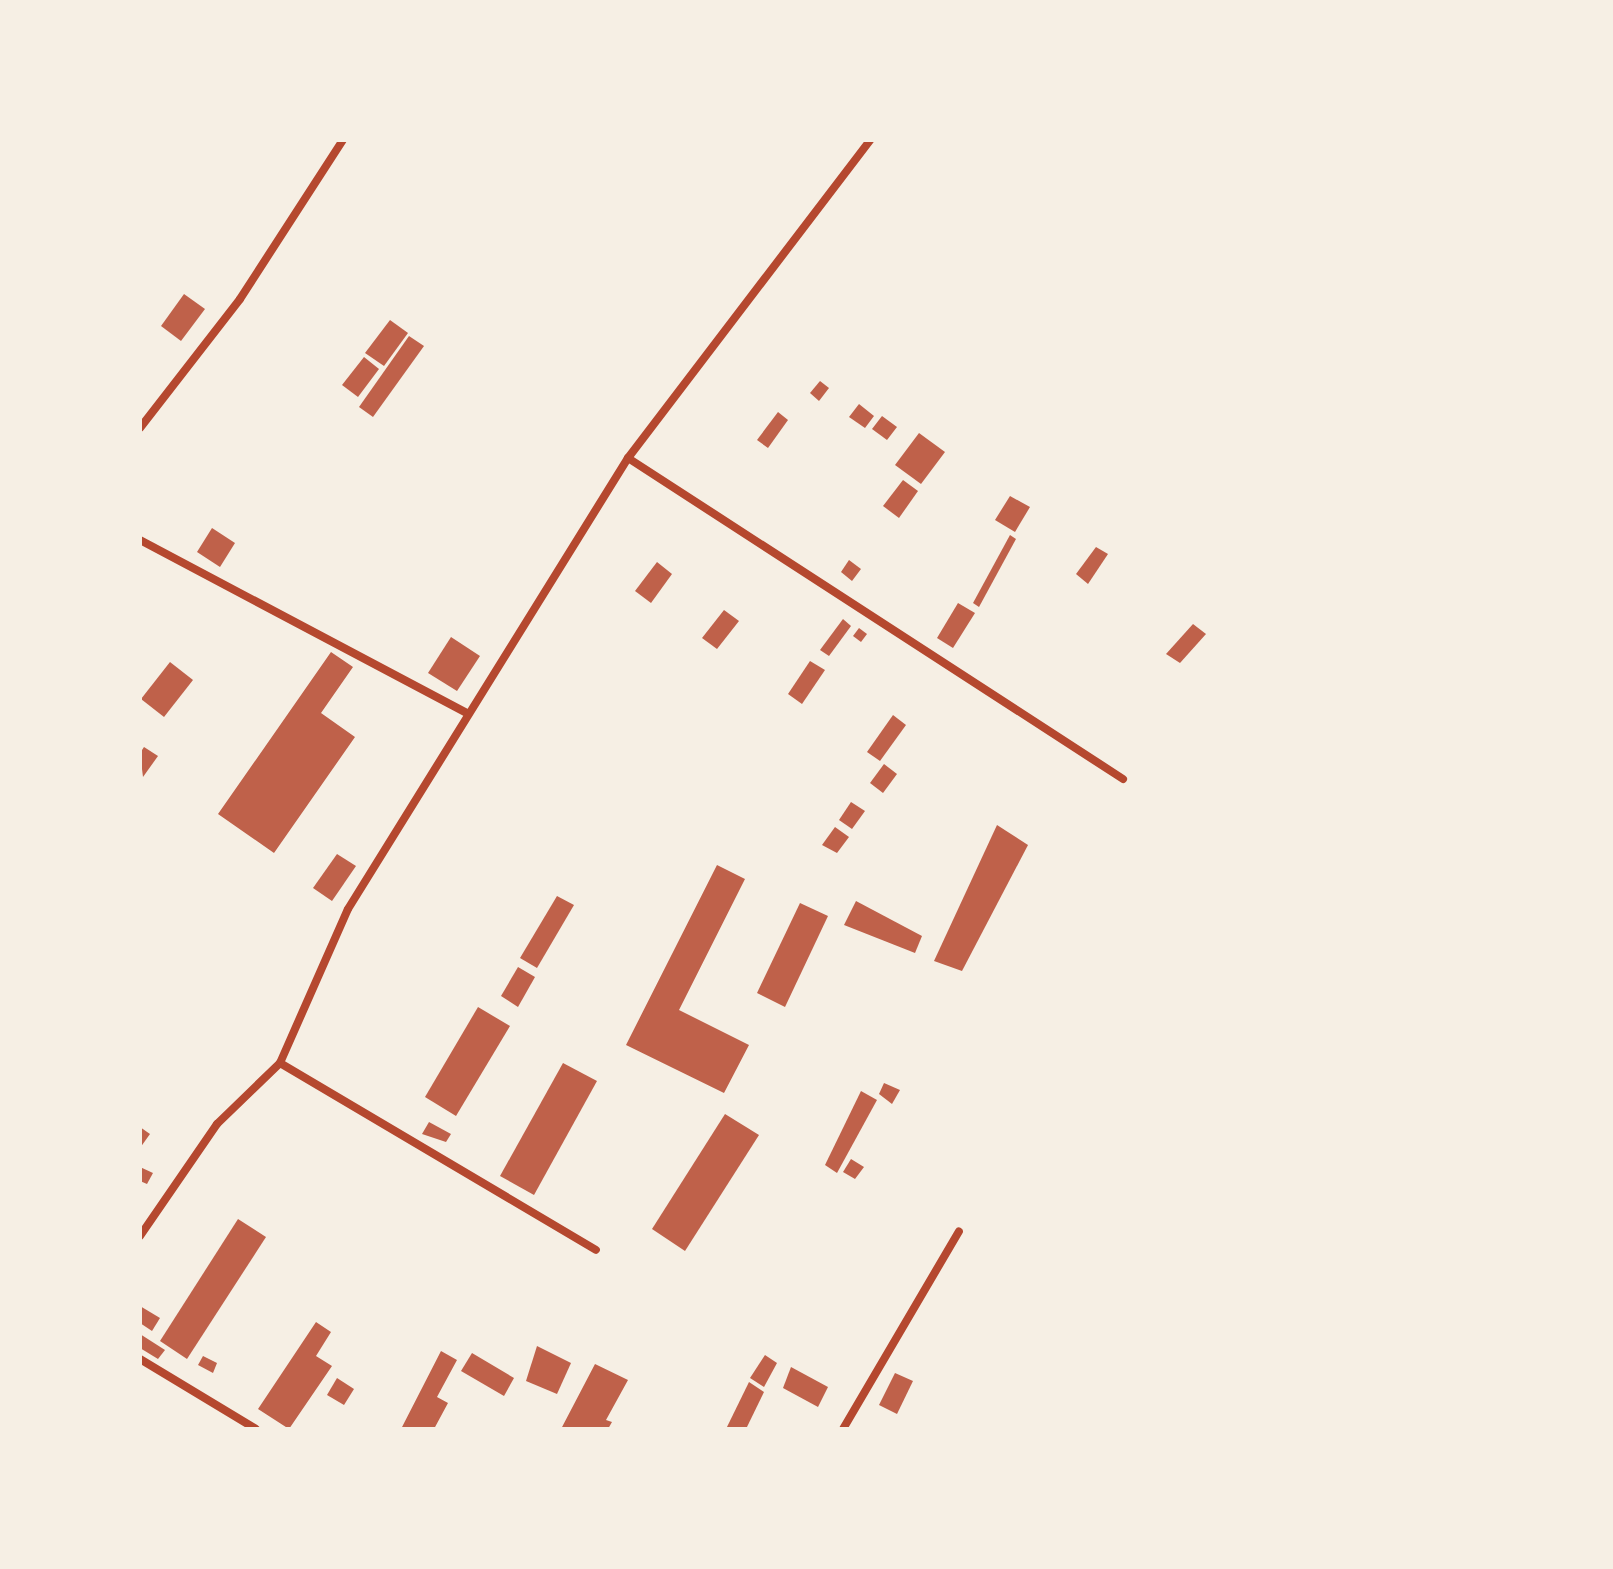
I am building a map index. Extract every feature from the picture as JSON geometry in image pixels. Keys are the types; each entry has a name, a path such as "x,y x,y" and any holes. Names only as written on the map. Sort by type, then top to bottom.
{"street":[{"path":"140,428 240,299 343,140"},
{"path":"140,1236 217,1124 280,1063 348,909 628,458 870,140"},
{"path":"628,458 1123,779"},
{"path":"140,540 467,713"},
{"path":"280,1063 596,1250"},
{"path":"843,1429 959,1231"},
{"path":"140,1359 256,1429"}],"building":[{"path":"184,294 205,309 181,341 161,326"},
{"path":"390,320 408,333 384,366 365,353"},
{"path":"409,336 424,346 373,417 359,407"},
{"path":"364,357 379,369 358,397 342,385"},
{"path":"820,381 829,388 819,401 810,393"},
{"path":"859,404 874,416 865,428 849,417"},
{"path":"778,412 788,420 768,448 757,440"},
{"path":"882,416 897,427 887,440 872,429"},
{"path":"919,433 945,452 921,484 895,465"},
{"path":"903,480 918,491 899,518 883,506"},
{"path":"1010,496 1030,507 1015,532 995,520"},
{"path":"212,528 235,543 220,567 197,552"},
{"path":"1010,535 1016,539 979,607 973,603"},
{"path":"1096,547 1108,554 1088,584 1076,574"},
{"path":"849,560 861,569 852,581 841,572"},
{"path":"657,562 672,574 651,603 635,591"},
{"path":"958,603 975,613 953,648 937,638"},
{"path":"724,610 739,621 717,649 702,638"},
{"path":"843,619 851,626 829,656 820,650"},
{"path":"1193,624 1206,634 1180,663 1166,654"},
{"path":"859,628 867,634 861,642 853,636"},
{"path":"451,637 480,656 457,691 428,673"},
{"path":"331,652 353,667 321,713 355,737 274,853 218,814"},
{"path":"810,661 825,670 802,704 788,694"},
{"path":"170,662 193,680 164,717 141,699"},
{"path":"893,715 906,725 880,761 867,752"},
{"path":"144,747 158,756 143,777 140,753"},
{"path":"884,764 897,774 883,793 870,783"},
{"path":"851,802 865,811 852,829 839,820"},
{"path":"997,825 1028,845 962,971 934,961"},
{"path":"835,827 849,837 837,853 822,845"},
{"path":"337,854 356,866 332,901 313,888"},
{"path":"717,865 745,879 679,1010 749,1045 724,1093 626,1045"},
{"path":"557,896 574,905 537,968 520,958"},
{"path":"856,901 922,936 915,953 844,925"},
{"path":"800,903 828,916 785,1007 757,993"},
{"path":"518,967 535,977 518,1007 501,996"},
{"path":"478,1007 510,1026 456,1116 425,1097"},
{"path":"563,1063 597,1081 534,1195 500,1176"},
{"path":"884,1083 900,1090 892,1104 879,1094"},
{"path":"861,1091 877,1100 837,1173 825,1165"},
{"path":"725,1114 759,1135 685,1251 652,1229"},
{"path":"429,1122 451,1134 446,1142 422,1134"},
{"path":"140,1127 150,1134 140,1148"},
{"path":"851,1159 864,1167 855,1179 843,1172"},
{"path":"140,1167 153,1173 147,1184 140,1181"},
{"path":"238,1219 266,1237 187,1359 160,1341"},
{"path":"140,1306 160,1318 152,1331 140,1323"},
{"path":"316,1322 331,1332 316,1356 332,1366 289,1429 258,1409"},
{"path":"140,1334 165,1350 158,1359 140,1348"},
{"path":"537,1346 571,1363 557,1394 526,1381"},
{"path":"441,1351 457,1360 437,1397 448,1403 434,1429 401,1429"},
{"path":"472,1353 514,1378 504,1396 461,1371"},
{"path":"765,1355 777,1363 764,1387 750,1378"},
{"path":"203,1356 217,1363 213,1373 198,1365"},
{"path":"595,1364 628,1380 606,1420 612,1422 608,1429 561,1429"},
{"path":"791,1367 828,1387 818,1407 783,1388"},
{"path":"895,1373 913,1381 897,1414 879,1405"},
{"path":"337,1378 354,1389 344,1405 327,1395"},
{"path":"749,1382 764,1392 746,1429 726,1429"}]}
